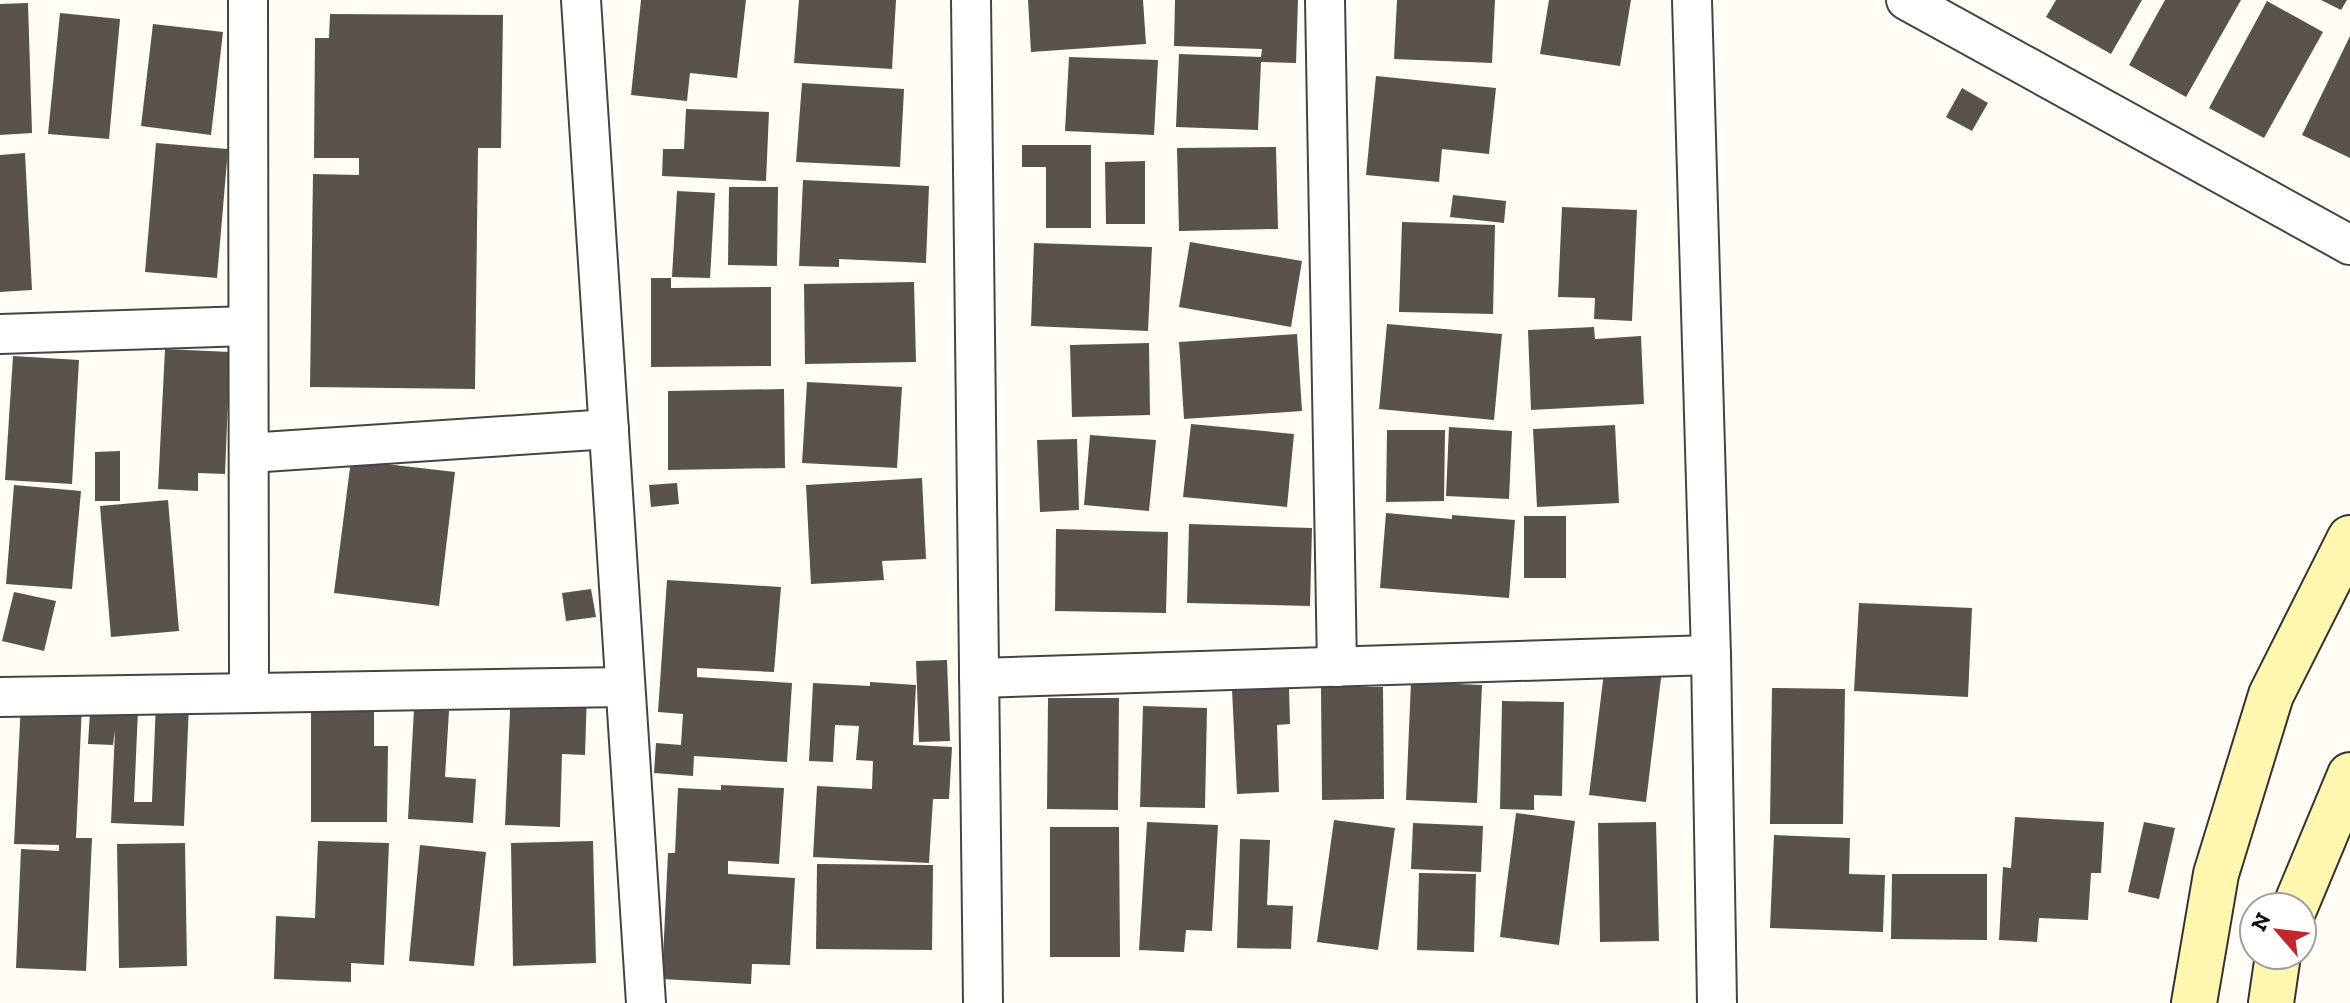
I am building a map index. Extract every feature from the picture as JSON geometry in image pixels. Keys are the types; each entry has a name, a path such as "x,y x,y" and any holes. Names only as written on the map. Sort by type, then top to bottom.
{"street":[{"path":"248,0 249,693"},
{"path":"581,0 646,1003"},
{"path":"971,0 983,1003"},
{"path":"1325,0 1337,667"},
{"path":"1692,0 1711,655 1717,1003"},
{"path":"1906,0 2350,245"},
{"path":"0,334 248,326"},
{"path":"249,453 609,429"},
{"path":"2194,1003 2216,874 2271,695 2350,538"},
{"path":"979,678 1711,655"},
{"path":"0,697 625,687"},
{"path":"2302,891 2350,775"},
{"path":"2271,1003 2276,971"}],"building":[{"path":"641,0 746,0 737,78 690,73 687,101 631,95"},
{"path":"799,0 896,0 892,69 794,63"},
{"path":"1028,0 1143,0 1146,44 1031,52"},
{"path":"1175,0 1298,0 1296,63 1261,62 1258,130 1176,127 1179,54 1261,57 1262,49 1174,46"},
{"path":"1397,0 1495,0 1492,63 1394,59"},
{"path":"1549,0 1631,0 1620,66 1540,54"},
{"path":"2056,0 2142,0 2111,54 2046,17"},
{"path":"2165,0 2241,0 2186,97 2129,65"},
{"path":"2321,0 2347,0 2341,10"},
{"path":"2267,1 2323,32 2264,138 2209,108"},
{"path":"28,3 32,133 0,135 0,4"},
{"path":"60,13 120,19 109,139 48,134"},
{"path":"330,14 503,15 501,148 478,148 475,389 310,387 313,174 359,175 359,158 314,158 315,38 329,38"},
{"path":"153,24 223,32 211,135 141,126"},
{"path":"2350,36 2350,158 2302,135"},
{"path":"1069,57 1158,60 1154,135 1065,131"},
{"path":"1376,76 1496,88 1489,154 1442,149 1439,182 1366,175"},
{"path":"802,83 904,89 900,167 796,162"},
{"path":"1962,88 1988,103 1972,131 1946,117"},
{"path":"686,109 769,112 766,181 662,176 663,149 684,149"},
{"path":"156,143 228,149 217,278 145,272"},
{"path":"1022,145 1091,145 1091,228 1046,228 1046,167 1022,167"},
{"path":"1276,147 1278,229 1179,231 1177,148"},
{"path":"25,153 32,290 0,292 0,155"},
{"path":"1145,161 1145,224 1106,224 1105,162"},
{"path":"803,180 929,186 926,263 839,259 839,267 799,266"},
{"path":"729,187 778,187 777,266 728,265"},
{"path":"677,191 715,193 710,278 672,277"},
{"path":"1453,195 1506,201 1504,223 1450,217"},
{"path":"1562,207 1637,210 1632,321 1594,319 1595,298 1558,297"},
{"path":"1402,222 1495,225 1493,314 1399,312"},
{"path":"1190,242 1302,261 1291,327 1179,307"},
{"path":"1034,243 1152,247 1148,331 1031,326"},
{"path":"651,278 671,278 671,288 771,287 771,366 651,367"},
{"path":"914,282 916,362 805,364 804,284"},
{"path":"1387,324 1502,334 1494,420 1379,409"},
{"path":"1594,327 1595,339 1641,336 1644,404 1531,410 1528,330"},
{"path":"1297,334 1302,411 1184,419 1179,342"},
{"path":"1149,343 1150,415 1072,417 1070,345"},
{"path":"165,349 230,352 225,474 198,473 198,491 158,489"},
{"path":"13,356 79,360 72,484 5,480"},
{"path":"807,382 902,387 897,468 802,463"},
{"path":"784,389 785,468 668,470 668,391"},
{"path":"1191,424 1294,434 1287,507 1183,497"},
{"path":"1615,425 1619,503 1537,507 1533,429"},
{"path":"1449,427 1512,431 1509,499 1446,496"},
{"path":"1387,430 1445,430 1444,501 1386,502"},
{"path":"1090,435 1156,440 1149,511 1084,505"},
{"path":"1077,439 1079,510 1040,512 1037,440"},
{"path":"120,451 120,501 95,501 95,452"},
{"path":"351,460 455,472 439,606 334,593"},
{"path":"922,478 926,559 882,561 884,580 811,584 806,485"},
{"path":"677,483 679,504 651,507 649,485"},
{"path":"14,485 81,491 72,589 6,584"},
{"path":"168,500 179,631 111,637 100,506"},
{"path":"1386,513 1452,519 1452,515 1515,520 1509,598 1380,588"},
{"path":"1524,516 1566,516 1566,578 1524,578"},
{"path":"1189,524 1312,528 1310,606 1187,603"},
{"path":"1056,529 1168,532 1166,613 1055,611"},
{"path":"667,580 781,587 774,672 697,668 697,677 792,683 787,762 694,756 693,776 654,773 656,743 681,745 683,714 658,712"},
{"path":"591,589 596,617 566,621 562,593"},
{"path":"14,592 56,601 44,651 2,641"},
{"path":"1859,603 1972,608 1968,697 1854,691"},
{"path":"947,660 950,741 919,742 916,661"},
{"path":"1605,664 1662,670 1646,802 1589,795"},
{"path":"870,682 916,685 913,745 952,747 949,799 933,799 929,863 813,857 817,786 872,789 873,761 856,760 859,726 835,725 833,762 809,761 813,683 870,686"},
{"path":"1411,682 1482,685 1477,803 1406,800"},
{"path":"1289,687 1290,724 1277,725 1279,792 1237,794 1232,689"},
{"path":"1321,687 1383,687 1384,799 1322,800"},
{"path":"1772,688 1845,689 1843,824 1770,824"},
{"path":"511,689 587,692 585,755 562,754 560,827 505,825"},
{"path":"311,696 374,696 374,746 388,746 387,822 311,822"},
{"path":"1048,698 1119,698 1118,810 1047,809"},
{"path":"156,701 189,703 184,826 111,823 115,730 113,745 88,744 90,712 138,710 134,802 152,802"},
{"path":"1502,701 1564,702 1562,796 1534,795 1534,810 1500,809"},
{"path":"21,702 82,705 76,838 92,838 86,971 16,968 21,849 59,851 59,845 14,844"},
{"path":"1143,706 1207,708 1205,808 1140,807"},
{"path":"414,709 449,711 445,777 476,779 473,823 408,819"},
{"path":"721,785 784,788 779,864 728,861 728,874 795,878 790,965 752,964 751,984 662,979 668,853 675,853 678,788 721,790"},
{"path":"1516,813 1575,821 1559,945 1500,937"},
{"path":"2015,817 2104,822 2101,873 2091,873 2088,920 2039,918 2037,942 1999,940 2003,867 2011,868"},
{"path":"1334,820 1395,828 1378,950 1317,942"},
{"path":"1147,822 1218,825 1212,931 1186,930 1184,952 1139,950"},
{"path":"1656,822 1659,941 1600,942 1598,823"},
{"path":"2144,822 2175,828 2159,899 2128,892"},
{"path":"1413,823 1483,826 1481,872 1411,869"},
{"path":"1050,827 1119,827 1120,957 1050,957"},
{"path":"1774,835 1850,838 1849,874 1885,875 1883,932 1770,928"},
{"path":"1240,839 1270,840 1267,905 1293,906 1291,949 1237,948"},
{"path":"318,841 389,843 384,965 351,963 351,982 274,979 276,916 315,918"},
{"path":"593,841 596,963 513,966 511,843"},
{"path":"185,843 187,966 119,968 117,844"},
{"path":"420,845 486,852 474,966 409,961"},
{"path":"817,864 933,865 932,950 816,949"},
{"path":"1419,873 1476,874 1474,952 1417,950"},
{"path":"1892,874 1987,874 1987,940 1891,939"}]}
